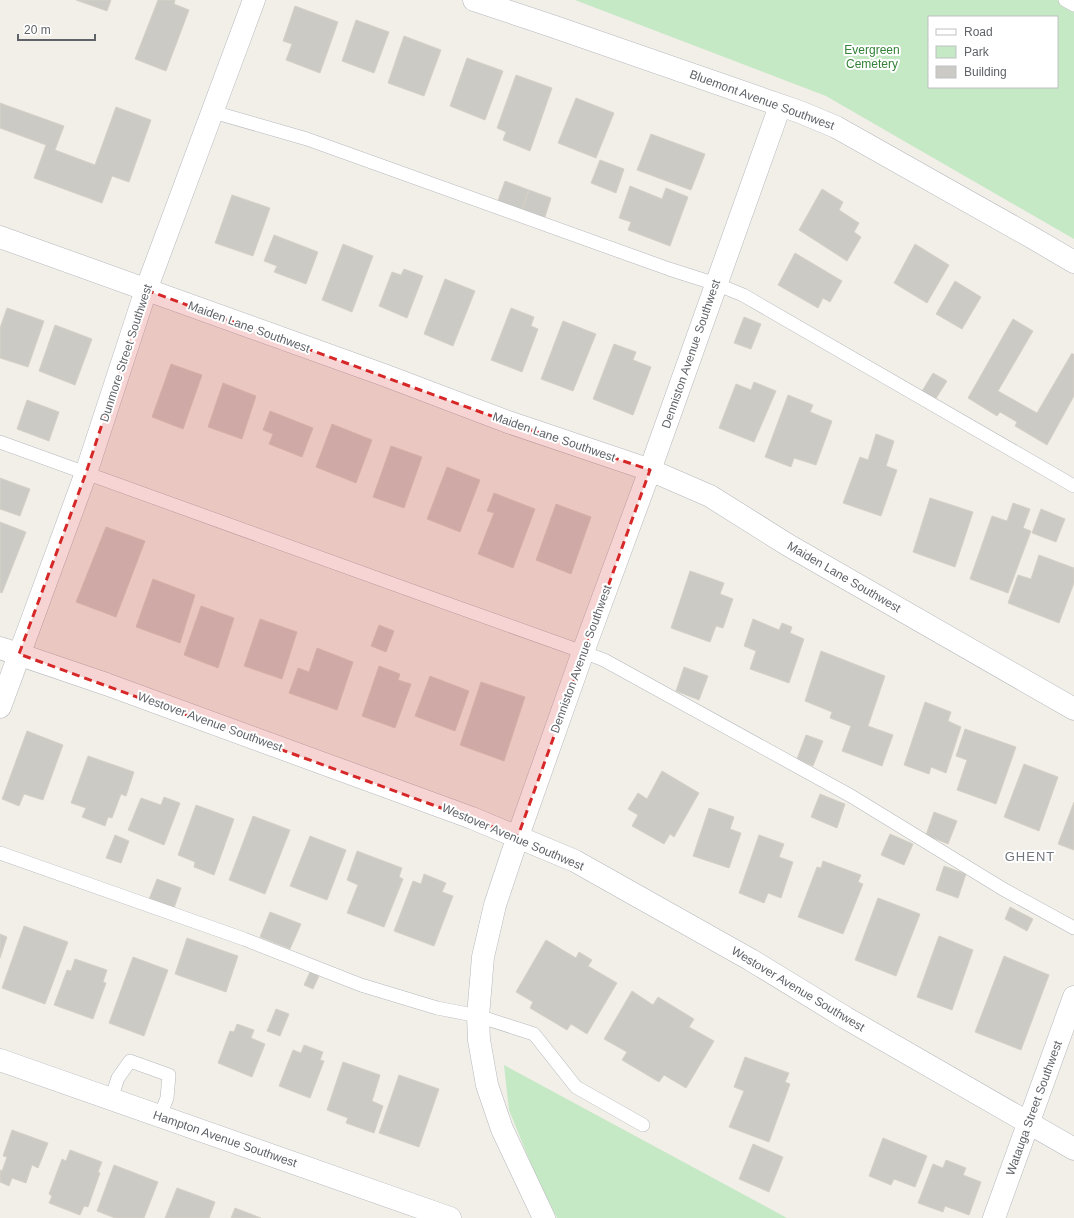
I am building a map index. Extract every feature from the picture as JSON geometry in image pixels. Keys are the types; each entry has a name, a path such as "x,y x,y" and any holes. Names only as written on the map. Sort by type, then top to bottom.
{"street":[{"name":"Dunmore Street Southwest","path":"0,707 10,651 86,473 146,290 254,0"},
{"name":"Bluemont Avenue Southwest","path":"474,0 800,112 836,127 1074,262"},
{"name":"Denniston Avenue Southwest","path":"544,1218 502,1129 487,1085 479,1040 478,1016 483,957 494,905 583,652 650,470 780,106"},
{"name":"Maiden Lane Southwest","path":"0,237 384,375 508,422 650,470 710,496 788,545 1074,709"},
{"name":"Westover Avenue Southwest","path":"10,651 114,687 465,815 518,836 582,865 751,960 846,1018 1074,1149"},
{"name":"Watauga Street Southwest","path":"994,1218 1074,997"},
{"name":"Hampton Avenue Southwest","path":"0,1060 450,1218"}],"lane":[{"path":"1065,0 1074,5"},
{"path":"213,112 307,139 669,269 716,284 743,295 1074,486"},
{"path":"0,442 604,660 851,796 1003,889 1074,928"},
{"path":"0,853 244,939 361,985 437,1008 478,1016 534,1034 576,1087 643,1125"},
{"path":"110,1099 118,1078 130,1061 136,1063 168,1074 167,1098 160,1116"}],"highlighted area":[{"path":"146,290 508,422 650,470 518,836 19,654 86,473"}],"green space":[{"name":"Evergreen Cemetery","path":"575,0 1074,0 1074,239 826,96"},
{"path":"504,1065 787,1218 557,1218 535,1174 509,1110"}],"building":[{"path":"76,0 111,0 107,11"},
{"path":"158,0 175,0 174,4 189,10 166,71 135,59"},
{"path":"295,6 338,22 320,73 286,60 292,44 283,41"},
{"path":"356,20 389,32 374,73 342,61"},
{"path":"404,36 441,50 424,96 388,83"},
{"path":"467,58 503,71 485,120 450,106"},
{"path":"516,75 552,88 530,151 503,140 506,132 497,128"},
{"path":"576,98 614,113 596,158 558,143"},
{"path":"0,103 64,126 55,150 95,165 116,107 151,120 129,182 112,176 102,203 34,178 46,145 0,128"},
{"path":"651,134 705,154 691,190 637,170"},
{"path":"600,160 624,169 616,193 591,183"},
{"path":"505,181 529,190 521,212 497,203"},
{"path":"630,186 662,199 666,188 688,197 670,246 628,230 631,222 619,218"},
{"path":"822,189 843,202 839,210 859,223 854,232 861,237 847,261 799,230"},
{"path":"529,190 551,198 544,220 521,212"},
{"path":"232,195 270,208 253,256 215,243"},
{"path":"274,235 318,252 306,284 274,272 277,266 264,261"},
{"path":"343,244 373,256 352,312 322,300"},
{"path":"915,244 949,265 927,303 894,283"},
{"path":"795,253 842,281 830,302 823,298 818,308 778,285"},
{"path":"404,269 423,276 407,318 379,306 392,272 401,275"},
{"path":"445,279 475,291 453,346 424,334"},
{"path":"955,281 981,297 962,329 936,314"},
{"path":"7,308 44,321 28,367 0,358 0,328"},
{"path":"511,308 534,317 531,326 538,329 522,372 491,360"},
{"path":"744,317 761,324 751,349 734,343"},
{"path":"1013,319 1033,331 998,391 1037,413 1072,353 1074,355 1074,396 1047,445 1015,426 1017,422 1000,412 997,416 968,398"},
{"path":"563,321 596,334 573,391 541,379"},
{"path":"55,325 92,339 75,385 39,371"},
{"path":"614,344 636,352 633,360 651,367 633,415 593,399"},
{"path":"171,364 202,375 183,429 152,417"},
{"path":"933,373 947,381 935,400 921,393"},
{"path":"754,382 776,391 754,442 719,428 736,384 751,390"},
{"path":"223,383 256,396 242,439 208,427"},
{"path":"788,395 813,405 810,412 832,421 816,465 794,458 791,467 765,457"},
{"path":"27,400 59,412 49,441 17,429"},
{"path":"270,411 313,428 302,457 269,444 273,434 263,430"},
{"path":"332,424 372,440 356,483 316,467"},
{"path":"876,434 894,441 886,466 897,470 881,516 843,503 860,457 868,460"},
{"path":"391,446 422,457 404,508 373,497"},
{"path":"447,467 480,480 460,532 427,519"},
{"path":"0,478 30,489 20,516 0,509"},
{"path":"494,493 535,509 513,568 478,554 494,513 487,511"},
{"path":"930,498 973,512 955,567 913,552"},
{"path":"1013,503 1030,509 1023,528 1031,531 1008,593 970,579 992,516 1007,521"},
{"path":"556,504 591,517 571,574 536,560"},
{"path":"1041,509 1065,519 1056,542 1032,533"},
{"path":"0,522 26,532 2,593 0,592"},
{"path":"106,527 145,541 116,617 76,602"},
{"path":"1039,555 1074,568 1074,583 1059,623 1008,603 1018,575 1031,579"},
{"path":"690,571 724,583 720,594 733,599 723,628 716,626 710,642 671,628"},
{"path":"153,579 195,595 180,643 136,627"},
{"path":"201,606 234,618 218,668 184,655"},
{"path":"260,619 297,632 282,679 244,666"},
{"path":"753,619 779,630 782,623 792,627 790,633 804,639 789,683 750,669 756,651 744,646"},
{"path":"379,625 394,631 386,652 371,646"},
{"path":"317,648 353,662 337,710 289,693 298,668 309,672"},
{"path":"821,651 885,676 868,726 893,735 882,766 842,751 851,726 830,718 832,712 805,701"},
{"path":"379,666 400,674 398,680 411,684 395,728 362,716"},
{"path":"684,667 708,676 699,700 676,691"},
{"path":"430,676 469,691 455,731 415,716"},
{"path":"481,682 525,697 504,761 460,745"},
{"path":"925,702 951,712 948,721 961,727 946,773 931,767 929,774 904,765"},
{"path":"965,729 1016,747 996,804 957,790 967,760 956,756"},
{"path":"27,731 63,745 43,800 24,794 19,806 2,799"},
{"path":"806,735 823,741 813,766 797,759"},
{"path":"88,756 134,772 126,796 121,794 112,818 108,817 105,826 82,817 86,808 71,803"},
{"path":"1024,764 1058,777 1039,831 1004,817"},
{"path":"662,771 699,793 674,837 670,834 664,844 632,826 638,815 628,809 638,793 647,799"},
{"path":"820,794 845,804 837,828 811,817"},
{"path":"164,797 180,803 164,845 128,830 141,798 161,805"},
{"path":"1074,802 1074,850 1058,844"},
{"path":"196,805 234,819 214,875 194,867 195,862 178,855"},
{"path":"709,808 734,817 730,829 741,833 729,868 693,856"},
{"path":"934,812 957,821 948,844 926,835"},
{"path":"253,816 290,830 265,894 229,880"},
{"path":"890,834 913,844 904,865 881,855"},
{"path":"115,835 129,841 121,863 106,858"},
{"path":"759,835 784,844 779,857 793,862 781,898 768,893 764,903 739,893"},
{"path":"310,836 346,850 327,900 290,886"},
{"path":"357,851 402,868 399,877 403,879 384,927 347,913 358,885 347,880"},
{"path":"823,861 861,875 858,882 863,884 843,934 798,917 817,867 821,868"},
{"path":"944,866 966,874 958,898 936,890"},
{"path":"424,874 446,883 442,892 453,896 434,946 394,931 413,881 421,884"},
{"path":"157,879 181,888 173,911 148,902"},
{"path":"878,898 920,914 896,976 855,960"},
{"path":"1010,907 1033,919 1027,931 1005,919"},
{"path":"270,912 301,924 290,949 260,937"},
{"path":"24,926 68,942 45,1004 2,988"},
{"path":"0,934 7,937 0,958"},
{"path":"939,936 973,950 952,1010 917,997"},
{"path":"187,938 238,956 226,992 175,974"},
{"path":"546,940 576,958 579,952 592,960 588,966 617,983 587,1034 571,1024 567,1030 530,1008 533,1002 516,992"},
{"path":"1004,956 1049,975 1021,1050 975,1032"},
{"path":"133,957 168,970 144,1036 109,1023"},
{"path":"75,959 107,970 103,982 106,983 93,1019 54,1005 67,970 71,971"},
{"path":"310,972 319,976 313,989 304,985"},
{"path":"632,991 653,1005 658,997 694,1019 689,1027 714,1041 686,1088 664,1075 659,1082 622,1060 627,1052 604,1039"},
{"path":"276,1009 289,1014 280,1036 267,1031"},
{"path":"237,1024 254,1030 251,1038 265,1044 252,1077 218,1063 230,1031 234,1032"},
{"path":"304,1045 323,1052 320,1060 324,1061 310,1098 279,1086 293,1050 301,1053"},
{"path":"745,1057 789,1073 785,1082 790,1084 769,1142 729,1127 744,1091 734,1087"},
{"path":"343,1062 380,1075 372,1101 383,1106 374,1133 346,1123 348,1118 327,1110"},
{"path":"399,1075 439,1089 419,1147 379,1133"},
{"path":"12,1130 48,1143 38,1168 32,1165 26,1183 12,1178 9,1186 0,1182 0,1170 2,1171 7,1157 3,1156"},
{"path":"883,1138 927,1156 915,1187 894,1179 891,1185 869,1176"},
{"path":"753,1144 783,1157 769,1192 739,1179"},
{"path":"70,1150 102,1162 98,1172 100,1173 88,1207 84,1206 80,1215 49,1203 52,1196 49,1194 62,1159 66,1161"},
{"path":"946,1160 966,1168 963,1175 981,1182 969,1215 945,1206 943,1212 918,1203 933,1164 943,1168"},
{"path":"114,1165 158,1182 144,1218 115,1218 97,1211"},
{"path":"177,1188 215,1202 209,1218 165,1218"},
{"path":"235,1208 261,1218 231,1218"}],"district":[{"name":"GHENT","path":"1030,856"}]}
